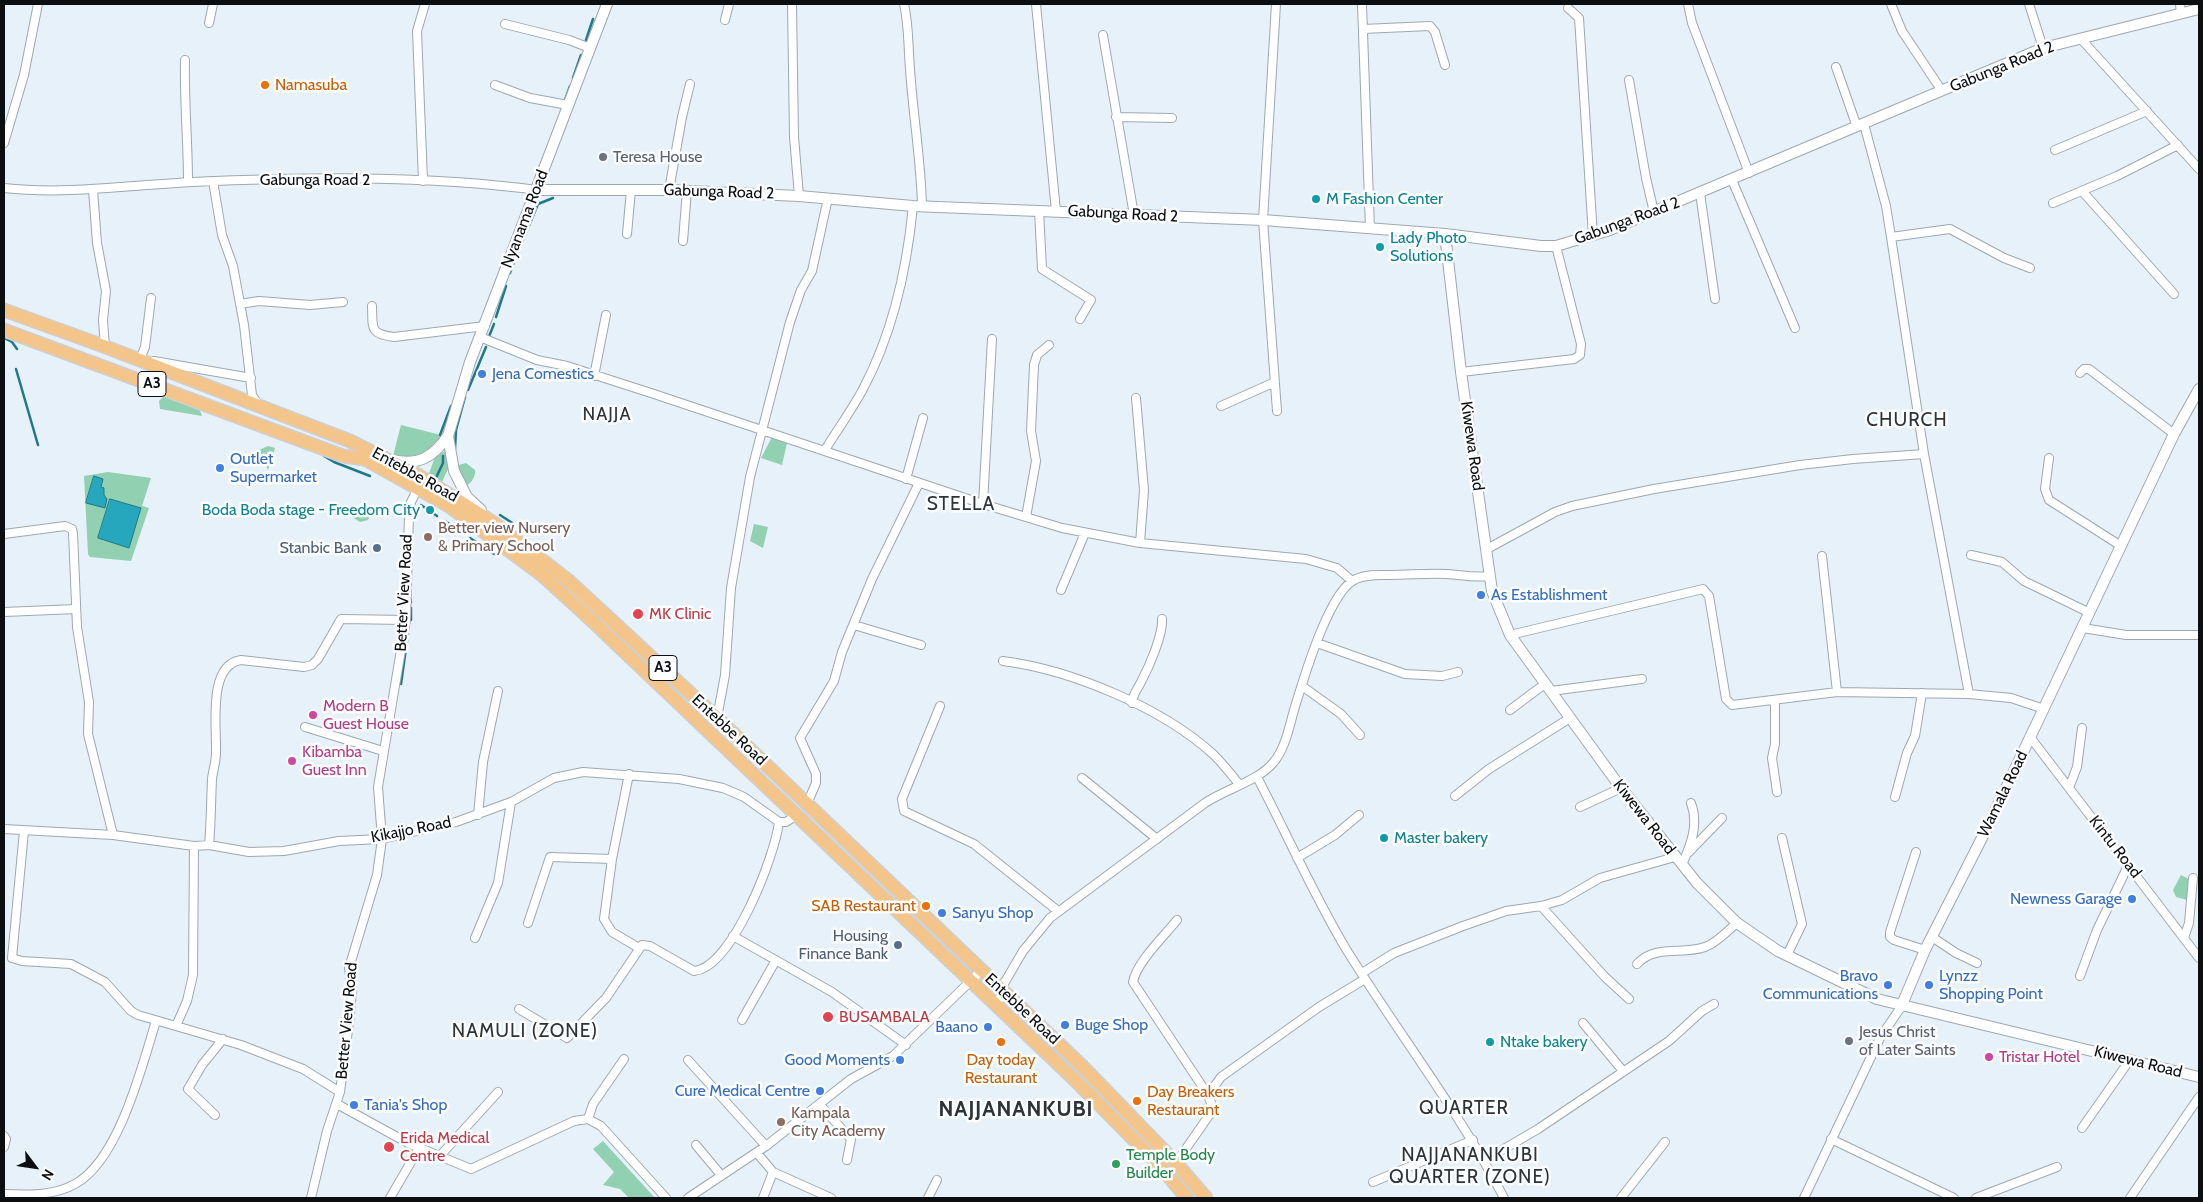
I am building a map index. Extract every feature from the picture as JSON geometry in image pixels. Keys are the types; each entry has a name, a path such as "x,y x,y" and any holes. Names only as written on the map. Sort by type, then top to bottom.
{"main road":[{"name":"Entebbe Road","path":"4,310 258,404 350,441 386,458 436,486 494,523 570,582 717,718 1082,1066 1176,1163 1206,1198"},
{"name":"Entebbe Road","path":"4,330 343,456 365,459 453,509 542,575 797,815 1117,1122 1187,1198"}],"street":[{"path":"4,143 24,76 38,4"},
{"path":"209,23 213,4"},
{"path":"423,181 417,35 425,4"},
{"name":"Nyanama Road","path":"494,523 468,497 458,480 451,462 448,436 470,362 607,4"},
{"path":"725,20 729,4"},
{"path":"792,4 794,137 799,196"},
{"path":"825,450 864,387 883,339 902,279 917,206 921,165 910,68 909,28 904,4"},
{"path":"1036,4 1056,211"},
{"path":"1276,4 1262,220 1277,411"},
{"path":"1362,4 1370,229"},
{"path":"1688,4 1692,23 1749,173"},
{"path":"1891,4 1902,31 1942,91"},
{"path":"2028,4 2043,48"},
{"path":"1568,8 1579,18 1593,236"},
{"name":"Gabunga Road 2","path":"4,188 93,190 213,181 423,181 496,185 537,190 687,190 828,198 917,206 1262,220 1445,234 1531,245 1556,246 1593,236 1654,212 2043,48 2081,39 2180,8 2199,10"},
{"path":"506,24 569,40 590,48"},
{"path":"1363,29 1430,26 1435,32 1445,65"},
{"path":"1103,35 1134,214"},
{"path":"2081,39 2199,169"},
{"path":"185,60 184,92 187,116 188,182"},
{"path":"1836,67 1860,126 1886,206 1924,454 1969,694"},
{"path":"1629,80 1646,178 1654,212"},
{"path":"669,190 690,84"},
{"path":"495,86 530,98 568,105"},
{"path":"2055,150 2147,111"},
{"path":"1116,117 1172,118"},
{"path":"2052,203 2178,145"},
{"path":"1732,180 1795,328"},
{"path":"213,181 222,235 233,266 240,304 252,395 258,404"},
{"path":"93,190 97,243 106,291 103,320 105,347"},
{"path":"627,234 631,190"},
{"path":"683,241 687,190"},
{"path":"2082,190 2174,294"},
{"path":"1700,193 1715,299"},
{"path":"717,718 726,676 731,588 750,477 790,322 801,290 812,271 828,198"},
{"path":"1039,210 1042,269 1091,300 1080,319"},
{"path":"1891,237 1950,229 2004,258 2030,268"},
{"name":"Kiwewa Road","path":"1445,234 1461,372 1487,549 1489,576 1510,635 1621,788 1682,865 1737,923 1787,955 1877,999 1901,1007 1981,1023 2199,1077"},
{"path":"1461,372 1574,360 1580,355 1581,344 1556,246"},
{"path":"140,359 145,347 151,298"},
{"path":"240,304 259,302 310,305 343,302"},
{"path":"372,306 374,329 378,334 384,336 394,337 484,326"},
{"path":"594,376 606,315"},
{"path":"480,337 537,360 568,366 594,376 762,428 919,483 1026,517 1085,533 1140,543 1306,559 1337,568 1352,581"},
{"path":"984,504 992,339"},
{"path":"1026,517 1036,461 1031,431 1034,365 1036,355 1049,345"},
{"path":"126,355 251,378"},
{"path":"2080,373 2084,369 2089,369 2174,434"},
{"path":"1221,406 1275,382"},
{"name":"Wamala Road","path":"1804,1198 1880,1038 1901,1007 1925,950 2044,709 2174,434 2199,389"},
{"path":"1136,398 1144,490 1140,543"},
{"path":"906,478 923,418"},
{"name":"Nyanama Road","path":"386,458 402,462 424,459 432,455 448,436"},
{"path":"1487,549 1555,512 1572,506 1654,489 1800,465 1924,454"},
{"path":"2049,458 2045,489 2050,500 2121,546"},
{"path":"807,804 816,783 816,774 800,738 834,681 842,652 872,579 919,483"},
{"name":"Better View Road","path":"311,1198 327,1131 338,1104 340,1092 352,990 349,968 377,875 382,839 378,786 406,620 410,506 418,488"},
{"path":"4,534 65,526 72,529 76,610 89,702 88,734 113,835"},
{"path":"1061,590 1085,533"},
{"path":"1971,555 2002,562 2024,581 2090,613"},
{"path":"1822,556 1837,692"},
{"path":"994,1005 1005,992 1002,987 1018,958 1040,928 1058,912 1205,803 1238,784 1257,777 1272,764 1283,746 1317,643 1337,598 1352,581 1367,576 1449,574 1474,578 1489,576"},
{"path":"1510,635 1703,589 1709,596 1726,699 1735,706 1837,692 1969,694 2012,698 2044,709"},
{"path":"4,612 76,610"},
{"path":"209,844 212,777 216,754 215,714 220,680 226,668 231,663 241,660 308,666 318,659 341,618 406,620"},
{"path":"1132,703 1133,695 1141,682 1163,627 1162,620"},
{"path":"854,625 921,645"},
{"path":"2083,628 2126,635 2199,636"},
{"path":"1317,643 1405,674 1442,676 1458,672"},
{"path":"1004,661 1032,665 1087,682 1132,703 1172,725 1200,744 1216,758 1238,784"},
{"path":"1510,710 1549,687 1642,679"},
{"path":"1302,686 1341,714 1360,735"},
{"path":"478,815 482,762 498,691"},
{"path":"1895,797 1907,752 1915,736 1922,693"},
{"path":"1774,700 1775,744 1772,758 1776,792"},
{"path":"940,706 902,799 904,811 974,844 1058,912"},
{"path":"1455,796 1489,769 1570,718"},
{"path":"305,727 383,751"},
{"path":"2069,788 2078,760 2082,728"},
{"name":"Kintu Road","path":"2030,737 2199,958"},
{"name":"Kikajjo Road","path":"4,829 113,835 194,846 209,844 249,852 266,852 339,841 382,839 478,815 511,802 560,776 583,772 680,779 723,788 744,797 779,822"},
{"path":"629,774 612,859 605,922 612,932 640,948"},
{"path":"1257,777 1332,924 1485,1160 1504,1198"},
{"path":"1082,778 1157,839"},
{"path":"1580,807 1621,788"},
{"path":"475,938 500,877 501,855 511,802"},
{"path":"1682,865 1687,855 1696,820 1691,802"},
{"path":"519,1009 560,1036 570,1037 606,998 640,948 647,945 694,971 708,967 747,915 772,854 779,822 786,822 797,815"},
{"path":"1297,858 1335,835 1359,815"},
{"path":"1687,855 1722,818"},
{"path":"24,831 12,958 22,962 72,964 105,982 131,1011 156,1021 223,1038 303,1069 340,1092"},
{"path":"1782,838 1802,924 1787,955"},
{"path":"176,1026 187,1001 193,975 194,846"},
{"path":"1916,852 1890,937 1925,950"},
{"path":"1208,1095 1221,1077 1394,953 1506,911 1541,906 1568,897 1600,878 1675,856"},
{"path":"528,923 550,858 612,859"},
{"path":"2080,976 2097,930 2128,866"},
{"path":"2184,938 2189,924 2193,878"},
{"path":"1541,906 1599,971 1629,999"},
{"path":"1176,1163 1210,1114 1211,1103 1208,1095 1132,982 1134,975 1177,920"},
{"path":"1638,964 1647,956 1656,953 1706,946 1737,923"},
{"path":"733,936 832,992 906,1045"},
{"path":"1932,937 1956,953 1977,963"},
{"path":"742,1020 776,960"},
{"path":"688,1198 757,1153 820,1106 850,1079 892,1056 906,1045 981,971"},
{"path":"1485,1160 1538,1129 1623,1071 1670,1042 1690,1020 1714,1004"},
{"path":"4,1194 35,1194 57,1191 75,1184 94,1169 131,1103 156,1021"},
{"path":"1583,1023 1623,1071"},
{"path":"215,1116 188,1089 202,1065 223,1038"},
{"path":"588,1119 593,1104 624,1060"},
{"path":"688,1060 766,1146"},
{"path":"2082,1128 2129,1061"},
{"path":"439,1157 498,1092"},
{"path":"2130,1198 2199,1097"},
{"path":"338,1104 386,1132 467,1168 477,1167 574,1121 588,1119 601,1126 666,1198"},
{"path":"820,1106 851,1139 847,1160"},
{"path":"4,1136 6,1139 4,1147"},
{"path":"1831,1139 1954,1198"},
{"path":"1372,1182 1472,1140"},
{"path":"1621,1198 1665,1142"},
{"path":"696,1145 722,1175"},
{"path":"390,1198 419,1148"},
{"path":"757,1153 774,1172 831,1198"},
{"path":"1976,1198 2057,1167"},
{"path":"763,1198 774,1172"},
{"path":"928,1198 937,1180"}],"green space":[{"path":"164,396 199,408 202,416 160,409 159,401"},
{"path":"401,425 445,436 440,442 422,453 401,457 393,456"},
{"path":"772,437 787,443 782,465 761,458"},
{"path":"268,446 275,448 268,470 259,450"},
{"path":"445,451 449,467 441,484 428,476 435,457"},
{"path":"466,463 475,470 475,475 473,480 466,486 459,473 459,465"},
{"path":"108,472 151,478 142,506 149,508 131,561 90,557 88,554 84,476"},
{"path":"343,505 370,515 368,520 360,522 341,510"},
{"path":"754,524 768,527 763,548 750,541"},
{"path":"2181,875 2189,879 2187,900 2176,897 2173,890"},
{"path":"603,1141 655,1198 629,1198 620,1189 603,1185 614,1172 593,1149"}],"water":[{"path":"94,476 103,479 101,487 104,488 104,495 107,499 105,508 86,503"},
{"path":"110,499 141,508 129,548 98,538"}],"waterway":[{"path":"586,40 593,19"},
{"path":"573,78 581,55"},
{"path":"565,100 570,86"},
{"path":"518,252 538,204 553,198"},
{"path":"510,273 515,259"},
{"path":"496,317 506,286"},
{"path":"488,339 494,324"},
{"path":"4,338 12,342 17,349"},
{"path":"468,390 486,347"},
{"path":"16,369 38,445"},
{"path":"455,449 456,430 465,397"},
{"path":"440,435 451,406 453,407"},
{"path":"324,456 334,462 370,476"},
{"path":"435,480 443,463 443,456"},
{"path":"421,505 437,516"},
{"path":"414,517 421,505"},
{"path":"500,515 514,524"},
{"path":"445,521 460,531"},
{"path":"470,538 494,554"},
{"path":"409,594 411,602"},
{"path":"411,608 411,620"},
{"path":"401,684 408,634"}],"place":[{"name":"Namasuba","path":"265,85"},
{"name":"Teresa House","path":"603,157"},
{"name":"M Fashion Center","path":"1316,199"},
{"name":"Lady Photo Solutions","path":"1380,247"},
{"name":"Jena Comestics","path":"482,374"},
{"name":"Outlet Supermarket","path":"220,468"},
{"name":"Boda Boda stage - Freedom City","path":"430,510"},
{"name":"Better view Nursery & Primary School","path":"428,537"},
{"name":"Stanbic Bank","path":"377,548"},
{"name":"As Establishment","path":"1481,595"},
{"name":"MK Clinic","path":"638,614"},
{"name":"Modern B Guest House","path":"313,715"},
{"name":"Kibamba Guest Inn","path":"292,761"},
{"name":"Master bakery","path":"1384,838"},
{"name":"Newness Garage","path":"2132,899"},
{"name":"SAB Restaurant","path":"926,906"},
{"name":"Sanyu Shop","path":"942,913"},
{"name":"Housing Finance Bank","path":"898,945"},
{"name":"Bravo Communications","path":"1888,985"},
{"name":"Lynzz Shopping Point","path":"1929,985"},
{"name":"BUSAMBALA","path":"828,1017"},
{"name":"Buge Shop","path":"1065,1025"},
{"name":"Baano","path":"988,1027"},
{"name":"Jesus Christ of Later Saints","path":"1849,1041"},
{"name":"Day today Restaurant","path":"1001,1042"},
{"name":"Ntake bakery","path":"1490,1042"},
{"name":"Tristar Hotel","path":"1989,1057"},
{"name":"Good Moments","path":"900,1060"},
{"name":"Cure Medical Centre","path":"820,1091"},
{"name":"Day Breakers Restaurant","path":"1137,1101"},
{"name":"Tania's Shop","path":"354,1105"},
{"name":"Kampala City Academy","path":"781,1122"},
{"name":"Erida Medical Centre","path":"389,1147"},
{"name":"Temple Body Builder","path":"1116,1164"}],"district":[{"name":"NAJJA","path":"607,415"},
{"name":"CHURCH","path":"1907,420"},
{"name":"STELLA","path":"961,504"},
{"name":"NAMULI (ZONE)","path":"525,1031"},
{"name":"QUARTER","path":"1464,1108"},
{"name":"NAJJANANKUBI","path":"1016,1110"},
{"name":"NAJJANANKUBI QUARTER (ZONE)","path":"1470,1166"}]}
